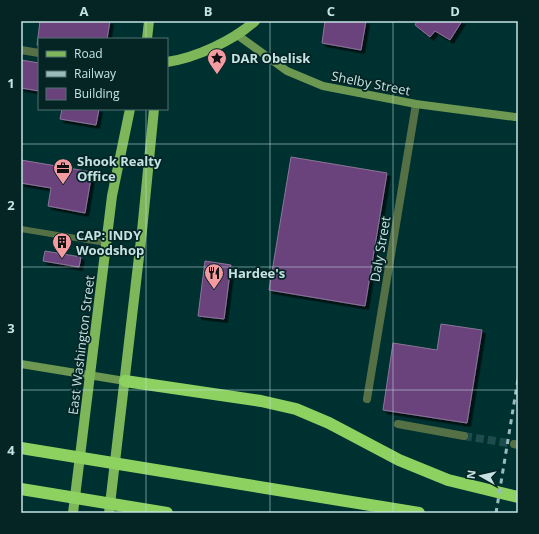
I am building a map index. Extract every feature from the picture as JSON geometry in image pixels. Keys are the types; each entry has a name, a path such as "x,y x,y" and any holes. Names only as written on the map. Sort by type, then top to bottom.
{"highway":[{"path":"125,381 261,401 296,409 329,423 406,463 448,480 518,497"},
{"path":"21,448 419,513"},
{"path":"21,489 167,513"}],"main road":[{"path":"147,38 149,21"},
{"path":"168,62 182,60 202,52 236,34 254,21"},
{"name":"Shelby Street","path":"236,34 274,63 309,82 342,91 416,104 515,117"},
{"name":"East Washington Street","path":"73,513 114,181 130,110"},
{"path":"109,513 146,202 154,110"},
{"path":"21,364 125,381"}],"street":[{"path":"21,50 38,53"},
{"name":"Daly Street","path":"367,399 416,104"},
{"path":"398,424 464,436"}],"lane":[{"path":"21,229 106,243"}],"building":[{"path":"40,21 110,21 107,38 38,38 37,45"},
{"path":"325,21 366,21 361,50 322,43"},
{"path":"417,21 462,21 450,40 435,31 430,37 415,25"},
{"path":"21,60 38,63 38,91 21,88"},
{"path":"62,110 99,110 96,125 60,119"},
{"path":"291,157 387,173 365,306 269,290"},
{"name":"Shook Realty Office","path":"21,160 92,172 85,213 48,206 51,188 21,183"},
{"name":"CAP: INDY Woodshop","path":"45,251 81,257 79,267 43,261"},
{"name":"Hardee's","path":"205,261 231,265 224,319 198,316"},
{"path":"441,324 482,330 467,423 383,410 393,343 437,350"}],"tunnel":[{"path":"464,436 514,444"}],"railway":[{"path":"496,513 518,379"}],"place":[{"name":"DAR Obelisk","path":"217,75"},
{"name":"Shook Realty Office","path":"63,185"},
{"name":"CAP: INDY Woodshop","path":"62,259"},
{"name":"Hardee's","path":"214,290"}]}
